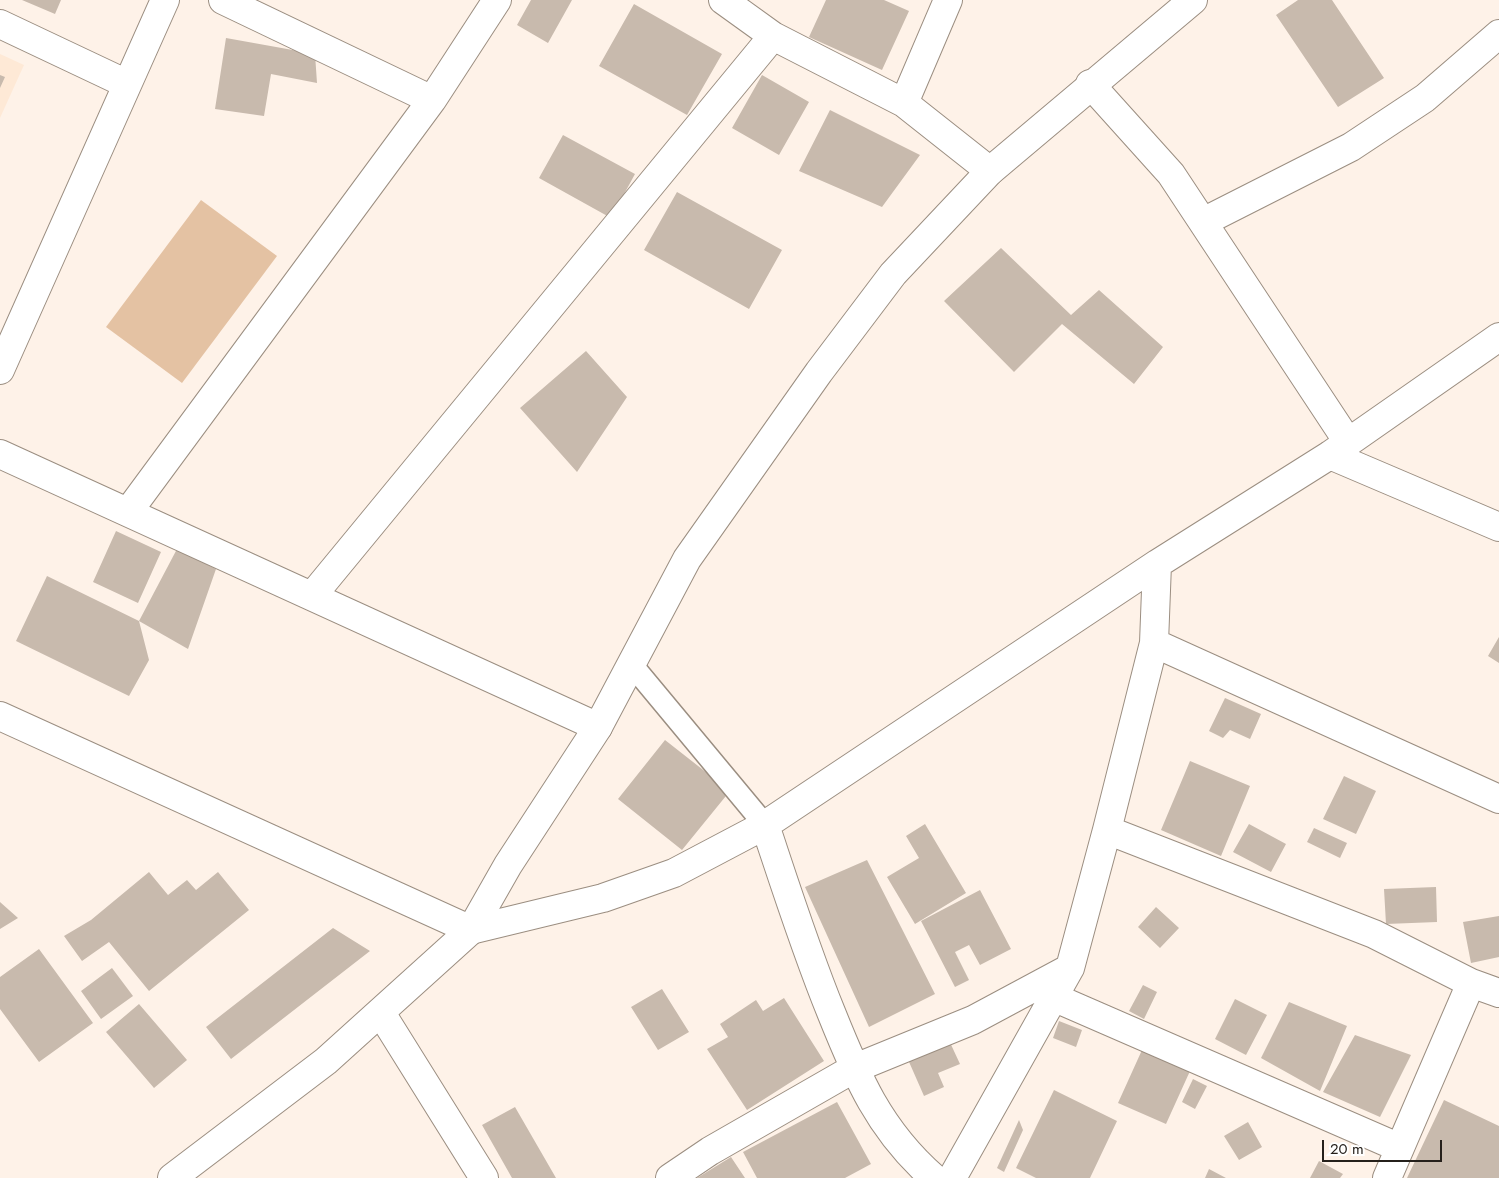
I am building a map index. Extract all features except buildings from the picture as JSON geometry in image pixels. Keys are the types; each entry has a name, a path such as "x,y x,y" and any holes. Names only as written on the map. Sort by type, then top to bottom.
{"street":[{"path":"0,370 165,0"},
{"path":"223,0 432,100"},
{"path":"128,512 432,100 497,0"},
{"path":"904,103 948,0"},
{"path":"172,1178 326,1061 471,930 508,865 598,727 632,665 686,558 814,379 893,274 990,171 1090,84 1193,0"},
{"path":"737,5 773,36 904,103 990,171"},
{"path":"0,24 127,84"},
{"path":"1202,222 1352,146 1425,98 1499,34"},
{"path":"312,596 773,36"},
{"path":"1090,84 1171,174 1339,448 1499,527"},
{"path":"0,716 471,930 603,898 674,873 765,825 1157,564 1339,448 1499,336"},
{"path":"0,454 598,727"},
{"path":"952,1178 1070,968 1154,643 1157,564"},
{"path":"1154,643 1499,799"},
{"path":"765,825 810,962 854,1069 870,1102 914,1160 934,1178"},
{"path":"1107,830 1374,934 1471,983 1499,993"},
{"path":"670,1178 710,1152 854,1069 973,1020 1070,968"},
{"path":"1387,1178 1471,983"},
{"path":"1053,997 1400,1148"},
{"path":"381,1013 484,1178"}],"lane":[{"path":"632,665 765,825"}],"shaded area":[{"path":"0,54 24,65 0,118"},
{"path":"201,200 277,256 182,383 106,327"}]}
